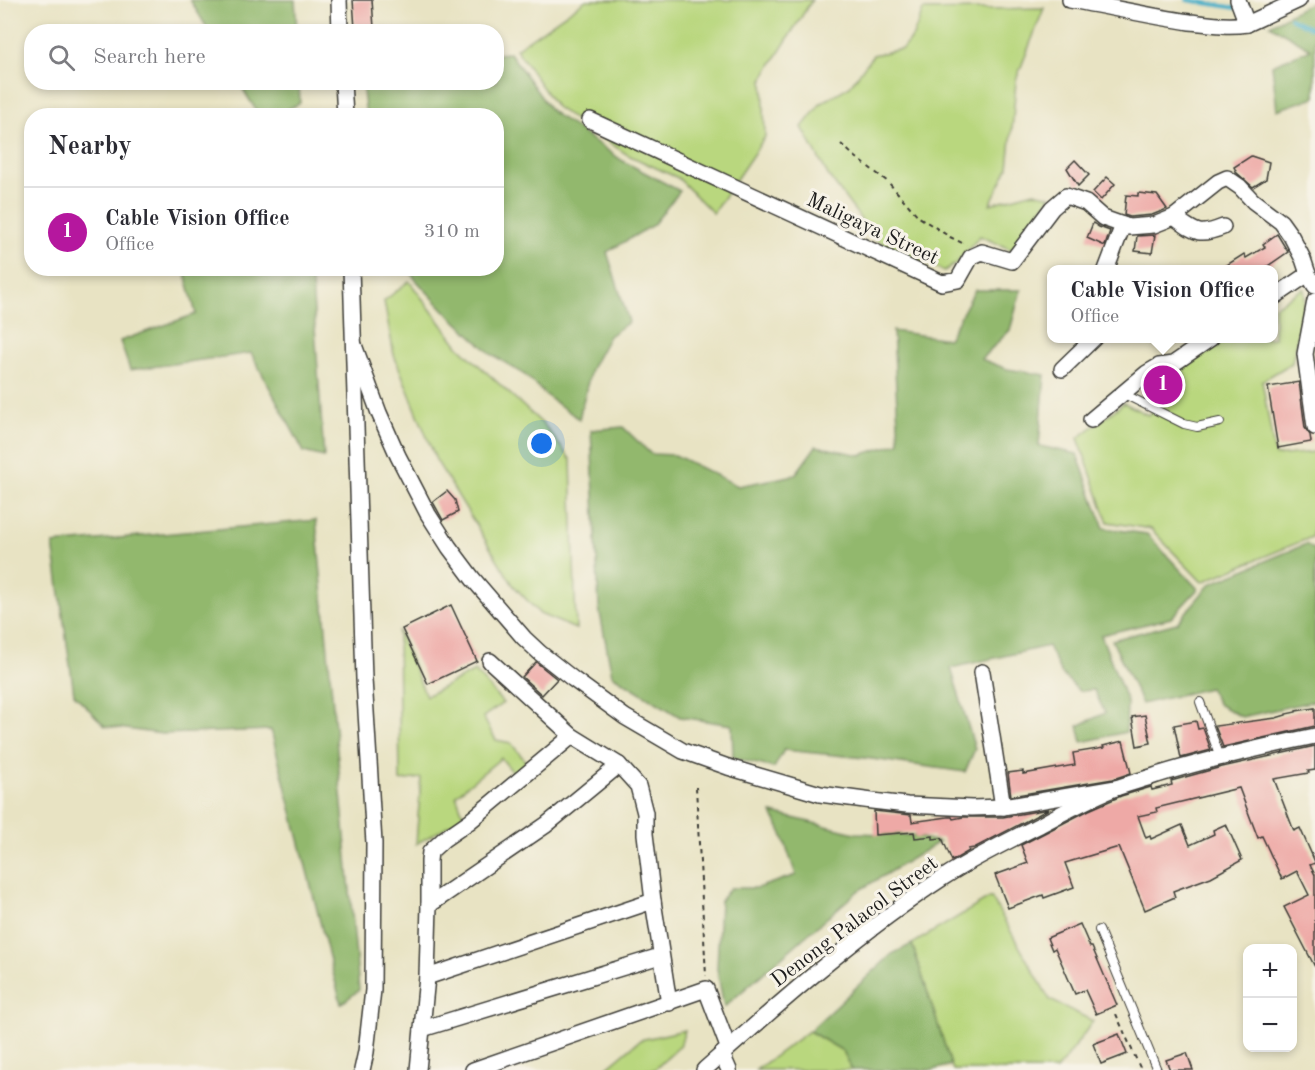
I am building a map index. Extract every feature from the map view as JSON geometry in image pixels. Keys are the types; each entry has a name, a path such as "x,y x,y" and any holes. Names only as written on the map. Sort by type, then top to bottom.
{"street":[{"path":"339,0 340,24"},
{"path":"1070,0 1174,20 1220,26 1247,24 1299,0"},
{"path":"1238,0 1247,24"},
{"path":"343,90 345,108"},
{"name":"Maligaya Street","path":"590,120 942,283 958,280 971,257 982,252"},
{"path":"982,252 1012,261 1052,208 1066,196 1086,203 1103,218 1129,227 1154,225 1174,217 1218,182 1227,178 1281,222 1303,259 1312,280 1278,295"},
{"path":"1174,217 1191,230 1207,233 1223,227"},
{"path":"1108,265 1123,225"},
{"path":"351,276 364,679 374,843 373,990 362,1070"},
{"path":"1315,301 1305,354 1315,427"},
{"path":"1062,369 1090,343"},
{"path":"1091,420 1147,373 1159,366 1173,364 1205,343"},
{"path":"354,345 379,413 398,456 428,514 473,579 540,654 616,711 683,751 820,794 907,805 1003,807 1116,788"},
{"path":"490,661 572,736 619,765 638,786 645,813 652,901 669,1003"},
{"path":"982,672 1003,807"},
{"path":"418,1070 427,977 430,852 572,736"},
{"name":"Denong Palacol Street","path":"704,1070 825,965 908,902 992,849 1116,788 1220,757 1315,736"},
{"path":"429,905 546,825 619,765"},
{"path":"427,977 652,901"},
{"path":"422,1029 660,956"},
{"path":"473,1070 706,989 729,1070"}],"lane":[{"path":"1121,393 1184,424 1197,427 1221,422"},
{"path":"1200,702 1220,757"},
{"path":"1099,930 1157,1070"}],"path":[{"path":"841,144 888,182 919,216 950,237 982,252"},
{"path":"696,787 706,989"},
{"path":"1116,1014 1141,1070"}],"green space":[{"path":"190,0 295,0 297,24 205,24"},
{"path":"586,0 812,0 763,78 765,137 713,213 678,178 628,155 556,107 516,49"},
{"path":"1315,0 1315,97 1277,110 1272,65 1311,49 1270,25"},
{"path":"1044,8 1016,80 1008,168 990,204 1034,192 1051,196 1012,250 980,236 956,264 944,271 877,241 828,175 802,127 821,103 850,86 873,55 902,49 913,36 923,10"},
{"path":"504,53 510,53 551,111 623,161 680,191 653,225 607,252 629,322 609,336 591,369 579,419 548,397 525,375 491,354 444,310 413,276 504,276 504,108 365,108 363,90 504,90"},
{"path":"243,90 299,90 300,103 290,108 255,108"},
{"path":"186,276 311,276 324,457 304,452 251,353 130,370 120,341 196,314"},
{"path":"409,281 459,347 545,426 571,460 576,629 540,614 513,585 436,460 394,355 384,301"},
{"path":"1304,288 1305,298 1292,363 1262,381 1275,456 1315,452 1315,504 1312,537 1202,582 1151,529 1108,522 1078,438 1124,403 1148,415 1186,383 1183,367 1221,343 1278,343 1278,304"},
{"path":"975,290 1021,290 1010,330 981,359 1007,369 1045,375 1039,446 1077,454 1104,528 1147,534 1198,589 1171,618 1101,635 1127,702 1126,732 1082,742 1078,726 1105,713 1094,690 1079,691 1061,673 1048,646 951,668 975,749 965,772 865,758 784,750 774,768 733,758 732,725 680,717 612,675 599,608 591,430 623,427 651,454 675,455 738,486 795,475 816,446 860,455 899,443 893,331 948,339"},
{"path":"316,520 359,990 341,1004 271,730 162,734 105,726 74,694 53,544"},
{"path":"1306,544 1315,550 1315,701 1242,717 1219,705 1209,688 1142,704 1112,640 1177,623 1210,584"},
{"path":"398,630 426,696 475,671 503,703 483,717 496,740 511,743 527,763 515,775 501,758 456,795 464,817 416,844 421,778 400,781"},
{"path":"772,813 855,833 910,835 939,842 858,891 724,1007 717,969 720,901 730,888 757,888 796,875"},
{"path":"991,897 1050,1000 1093,1021 1056,1070 953,1070 951,1065 912,944"},
{"path":"912,944 951,1065 933,1070 852,1070 843,1051 809,1031 892,954"},
{"path":"685,1030 680,1046 654,1070 604,1070 640,1040"},
{"path":"809,1031 843,1051 852,1070 756,1070"}],"building":[{"path":"353,0 372,0 374,24 355,24"},
{"path":"1251,156 1269,162 1266,179 1253,187 1237,173 1234,167"},
{"path":"1075,160 1089,175 1078,186 1067,168"},
{"path":"1107,177 1115,184 1101,200 1093,192"},
{"path":"1138,193 1157,195 1167,209 1152,215 1130,217 1124,215 1126,195 1138,196"},
{"path":"1093,223 1110,231 1105,246 1087,238"},
{"path":"1277,234 1288,252 1269,265 1227,265 1244,254 1246,258 1265,247 1263,244"},
{"path":"1155,235 1152,253 1135,251 1137,236"},
{"path":"1162,375 1167,375 1176,384 1161,398 1149,386"},
{"path":"1299,382 1305,428 1310,435 1311,442 1278,448 1268,387"},
{"path":"447,491 455,500 458,512 443,520 433,502"},
{"path":"451,605 477,661 428,684 402,629"},
{"path":"536,662 557,679 542,695 522,677"},
{"path":"1315,708 1315,726 1223,747 1215,726 1276,718 1296,711"},
{"path":"1145,715 1151,743 1137,746 1132,717"},
{"path":"1196,721 1198,729 1203,728 1211,750 1181,758 1174,725"},
{"path":"1123,741 1131,773 1113,779 1011,796 1008,773 1023,771 1023,774 1075,765 1073,753 1104,748 1103,746"},
{"path":"1315,746 1315,770 1274,779 1294,831 1300,828 1315,862 1310,865 1315,875 1315,967 1284,907 1309,895 1297,871 1282,879 1262,836 1258,838 1239,788 1156,808 1157,812 1138,816 1146,838 1150,836 1151,839 1182,825 1190,845 1214,834 1213,830 1226,824 1242,860 1211,877 1173,891 1175,897 1145,910 1119,847 1065,863 1074,887 1008,908 995,875 1028,863 1021,845 1121,796 1151,787 1152,790 1172,785 1171,781 1218,768"},
{"path":"1049,809 968,849 969,851 952,861 942,838 933,839 933,836 915,838 914,832 875,835 874,811 911,815 912,822 948,817 953,819 1003,817"},
{"path":"1080,924 1117,1005 1096,1014 1085,990 1075,994 1055,948 1052,950 1047,938"},
{"path":"1119,1034 1127,1054 1101,1064 1093,1044"},
{"path":"1187,1053 1193,1070 1170,1070 1166,1060"}],"waterway":[{"path":"1187,0 1236,8"},
{"path":"1290,18 1315,30"}],"place":[{"name":"Cable Vision Office","path":"1163,385"}]}
